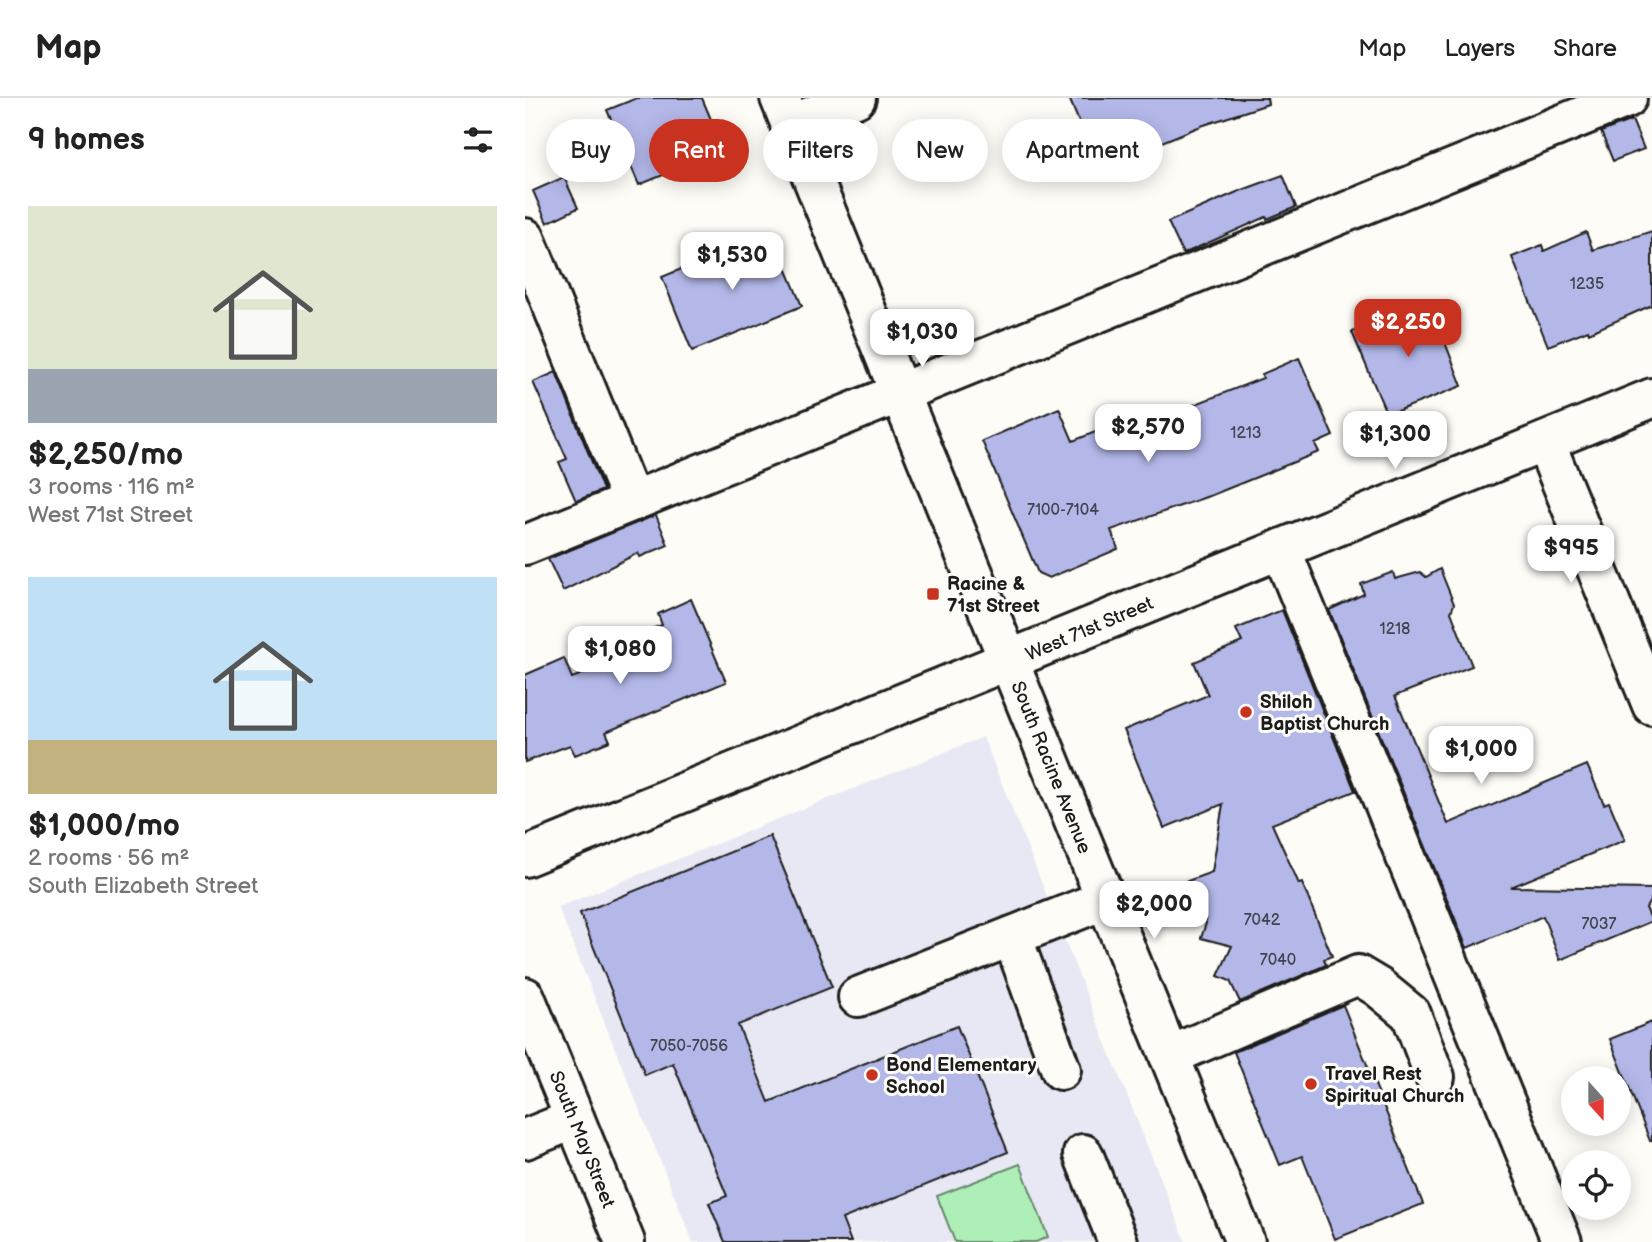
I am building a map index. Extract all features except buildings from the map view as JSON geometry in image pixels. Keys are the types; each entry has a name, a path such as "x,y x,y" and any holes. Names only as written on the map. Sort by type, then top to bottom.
{"street":[{"path":"785,111 856,98"},
{"path":"525,545 1627,98"},
{"name":"South Racine Avenue","path":"785,111 1244,1242"},
{"path":"525,238 632,502"},
{"name":"West 71st Street","path":"525,857 1652,398"},
{"path":"1545,442 1652,705"},
{"path":"1281,549 1562,1242"},
{"path":"858,997 1106,899"},
{"path":"1012,936 1061,1070"},
{"path":"1169,1056 1359,975 1411,1014 1435,1077"},
{"name":"South May Street","path":"525,997 625,1242"},
{"path":"525,1139 575,1119"},
{"path":"1083,1154 1118,1242"}],"shaded area":[{"name":"Bond Elementary School","path":"983,737 1186,1242 693,1242 558,907"}],"green space":[{"path":"1020,1164 1048,1237 1036,1242 955,1242 937,1196"}],"place":[{"name":"Racine & 71st Street","path":"933,594"},
{"name":"Shiloh Baptist Church","path":"1246,712"},
{"name":"Bond Elementary School","path":"872,1075"},
{"name":"Travel Rest Spiritual Church","path":"1311,1084"}]}
